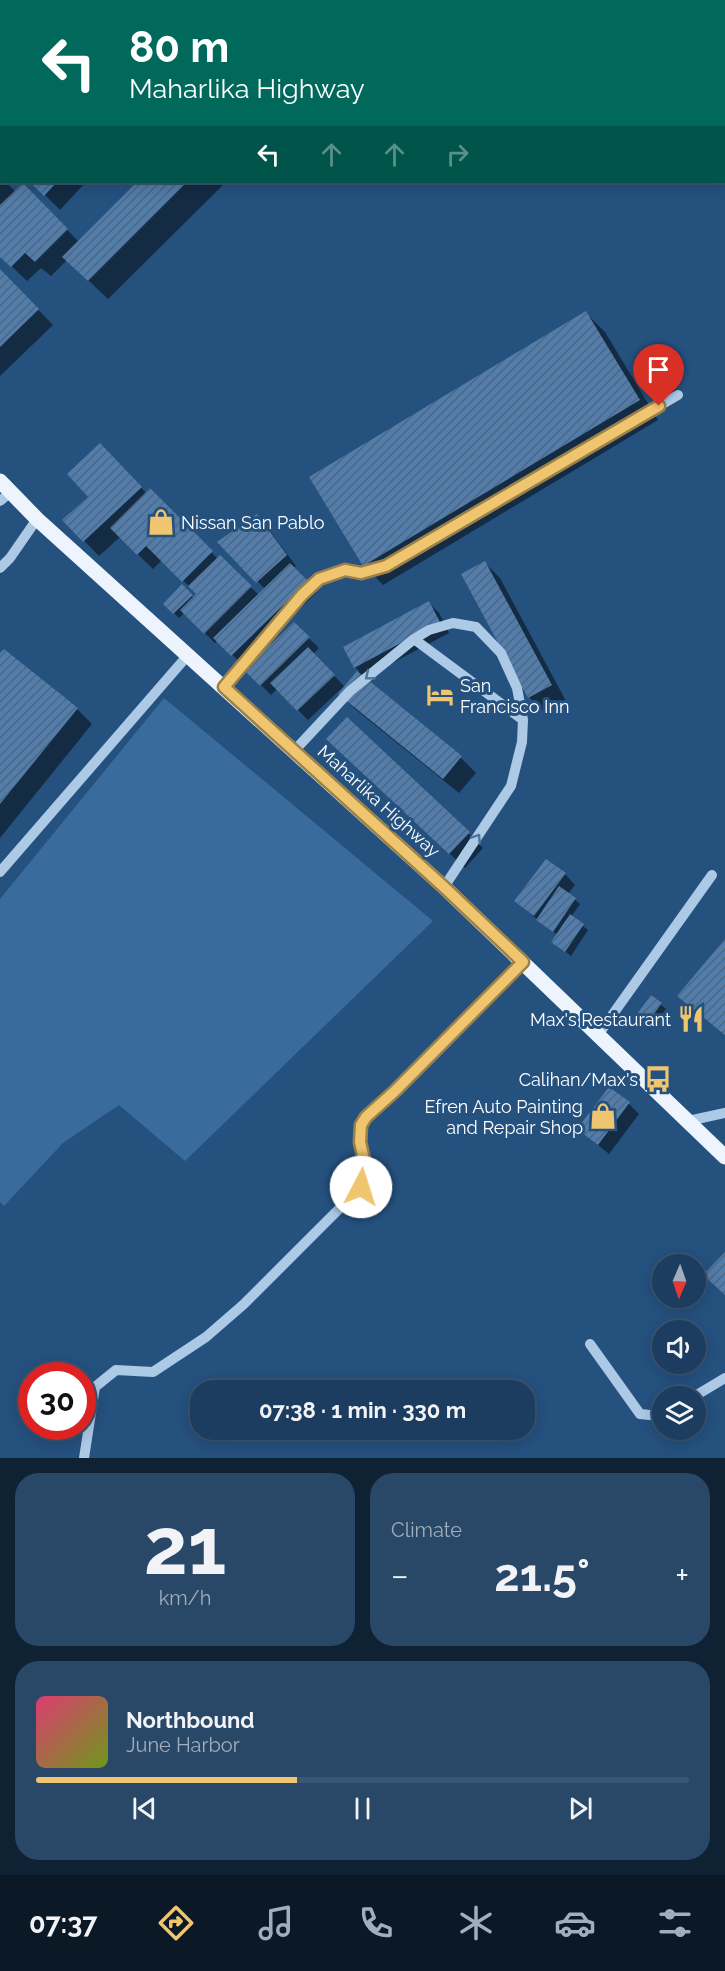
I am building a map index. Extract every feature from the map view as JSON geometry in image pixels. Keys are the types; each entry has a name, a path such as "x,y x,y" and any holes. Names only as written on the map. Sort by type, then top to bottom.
{"main road":[{"name":"Maharlika Highway","path":"4,491 444,887 725,1157"}],"street":[{"path":"224,687 302,595 319,579 345,570 361,573 386,566 678,394"},
{"path":"0,568 10,558 37,519"},
{"path":"294,751 350,692 414,639 429,630 453,623 476,627 501,653 517,688 523,720 522,742 511,786 444,887"},
{"path":"414,639 523,720"},
{"path":"0,872 188,655"},
{"path":"598,1035 712,875"},
{"path":"84,1458 95,1387 116,1370 153,1372 206,1337 244,1304 311,1238 361,1187 366,1169 360,1142 361,1125 366,1117 395,1091 523,962"},
{"path":"688,1121 725,1113"},
{"path":"590,1344 640,1414 652,1415"},
{"path":"706,1389 725,1378"}],"shaded area":[{"path":"164,698 433,921 185,1161 119,1105 63,1143 4,1206 0,1202 0,899"}],"building":[{"path":"23,183 68,229 35,262 25,253 11,267 0,257 0,205"},
{"path":"31,183 56,183 44,196"},
{"path":"136,183 186,183 88,281 62,257"},
{"path":"0,269 39,309 0,347"},
{"path":"586,311 640,400 363,566 309,477"},
{"path":"100,443 142,487 83,542 62,520 88,497 67,474"},
{"path":"150,488 213,551 182,582 146,546 137,555 110,528"},
{"path":"257,514 287,555 256,583 217,542"},
{"path":"220,555 252,586 204,634 180,610 196,594 188,586"},
{"path":"485,561 552,685 528,698 461,574"},
{"path":"290,563 308,581 231,656 213,638"},
{"path":"182,584 193,595 173,614 163,604"},
{"path":"429,601 440,622 354,668 343,647"},
{"path":"294,622 310,637 260,686 244,670"},
{"path":"308,647 335,675 297,711 270,683"},
{"path":"4,649 78,708 0,804 0,653"},
{"path":"357,671 462,756 443,779 338,694"},
{"path":"347,717 470,832 449,854 326,739"},
{"path":"546,859 566,873 534,916 514,901"},
{"path":"559,886 576,898 553,932 536,920"},
{"path":"570,914 584,924 565,952 551,942"},
{"path":"725,939 725,1035 677,996"},
{"path":"651,995 662,1003 645,1026 634,1018"},
{"name":"Efren Auto Painting and Repair Shop","path":"609,1087 630,1102 598,1145 577,1129"},
{"path":"725,1252 725,1295 706,1278 706,1272"}],"place":[{"name":"Nissan San Pablo","path":"161,522"},
{"name":"San Francisco Inn","path":"440,695"},
{"name":"Max's Restaurant","path":"691,1019"},
{"name":"Calihan/Max's","path":"658,1079"},
{"name":"Efren Auto Painting and Repair Shop","path":"603,1116"}],"route":[{"path":"361,1187 366,1169 360,1142 361,1125 366,1117 395,1091 523,962 224,687 302,595 319,579 345,570 361,573 386,566 659,406"}]}
